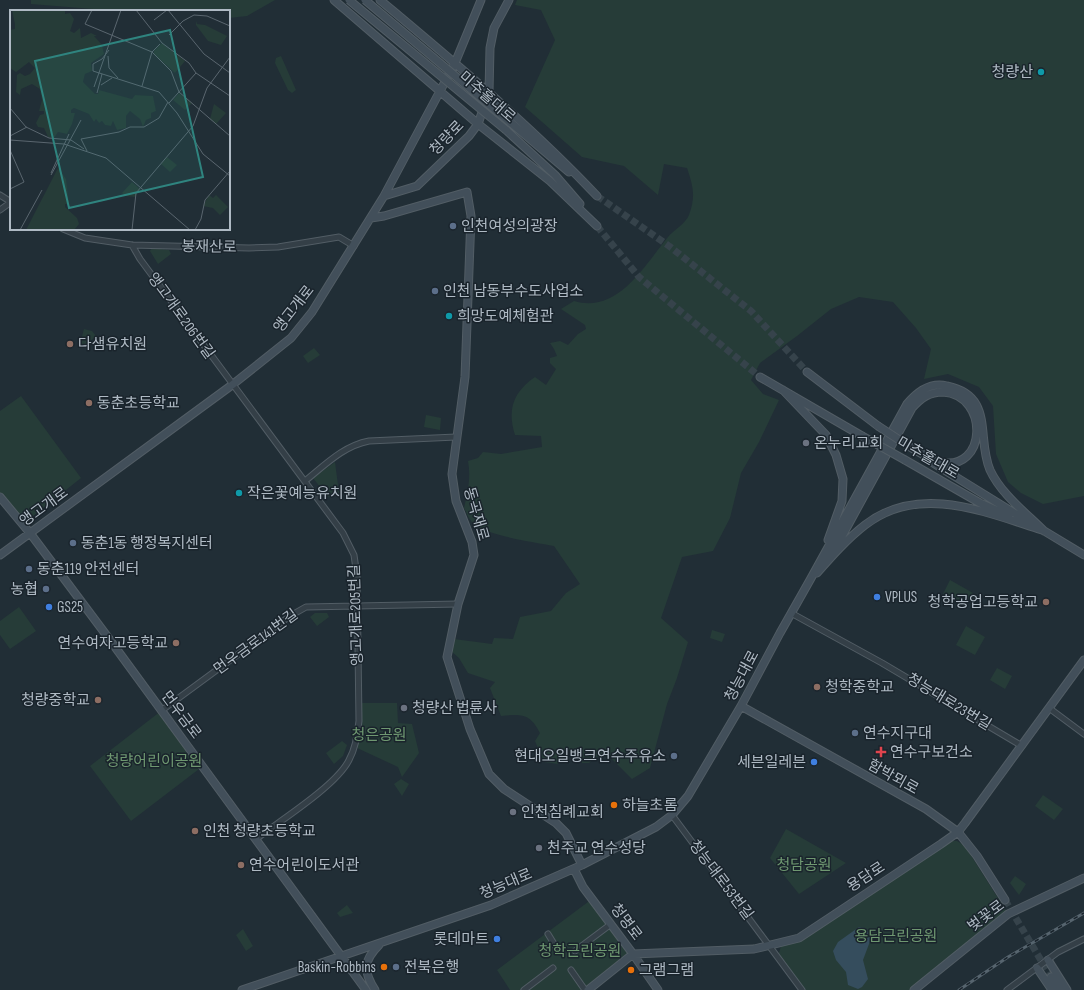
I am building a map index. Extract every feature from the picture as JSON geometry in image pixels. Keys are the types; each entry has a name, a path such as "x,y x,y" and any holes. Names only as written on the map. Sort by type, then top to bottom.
{"main road":[{"path":"334,0 478,124"},
{"name":"미추홀대로","path":"349,0 506,130 560,180 597,226 550,181 478,124"},
{"name":"미추홀대로","path":"366,0 597,196 560,156 489,92"},
{"path":"380,0 489,92"},
{"name":"앵고개로","path":"0,555 232,385 291,338 312,312 384,196 441,92 455,63 480,0"},
{"name":"청량로","path":"384,196 417,186 469,136 478,124 489,92 490,48 494,28 509,0"},
{"name":"동곡재로","path":"371,218 384,216 467,192 471,216 465,377 452,474 456,501 472,542 474,555 458,604 446,657 463,710 484,765 496,782 556,824 566,833 582,865"},
{"name":"미추홀대로","path":"807,372 878,426 932,464 1084,555"},
{"name":"미추홀대로","path":"760,377 980,503 1044,531"},
{"path":"810,580 907,404 914,396 933,386 943,385 955,388 973,399 982,419 985,450 990,469 999,486 1044,531"},
{"path":"783,390 826,434 836,455 843,479 842,501 823,554 810,580"},
{"path":"810,580 841,538 912,408 920,399 937,392 954,395 963,400 974,414 977,424 976,443 968,456 955,462 940,462 907,446"},
{"name":"먼우금로","path":"0,497 30,533 343,956 366,990"},
{"path":"810,580 865,524 890,510 921,503 962,506 1044,531"},
{"name":"청능대로","path":"242,990 491,906 582,865 656,826 672,815 688,796 741,706 810,580"},
{"name":"용담로","path":"633,954 723,951 770,946 799,938 958,832 1084,660"},
{"name":"함박뫼로","path":"741,706 926,809 958,832 977,856 1005,900"},
{"name":"청명로","path":"574,869 583,886 658,990"},
{"name":"벚꽃로","path":"914,990 1008,914 1084,878"},
{"path":"375,990 368,980 366,964 369,957 381,943"},
{"path":"588,990 633,954"},
{"path":"1048,960 1067,990"},
{"path":"1037,968 1052,990"},
{"path":"1051,977 1059,990"}],"street":[{"path":"0,195 10,201"},
{"path":"0,210 10,203"},
{"name":"봉재산로","path":"65,230 85,238 132,245 249,248 278,247 339,237 354,246"},
{"name":"앵고개로206번길","path":"132,245 140,259 232,385"},
{"name":"앵고개로205번길","path":"232,385 343,533 354,555 357,576 359,721 357,742 349,761 336,778 256,839"},
{"path":"304,481 338,454 359,443 370,440 456,437"},
{"name":"먼우금로141번길","path":"161,711 298,611 306,607 458,604"},
{"name":"청능대로23번길","path":"791,613 882,663 1022,746"},
{"path":"1049,708 1084,734"},
{"name":"청능대로53번길","path":"672,815 802,990"},
{"path":"575,951 611,924"},
{"path":"548,934 556,947"},
{"path":"1007,990 1048,960 1084,939"},
{"path":"524,990 553,968"},
{"path":"571,970 585,990"}],"green space":[{"path":"31,0 275,0 247,16 230,18 230,10 106,10 31,4"},
{"path":"517,0 1084,0 1084,496 1043,504 1021,493 1008,482 996,454 993,406 979,387 948,374 924,379 931,349 916,328 893,302 859,297 831,309 760,363 751,380 763,394 779,400 759,442 741,473 730,518 713,551 682,557 661,618 688,642 667,704 650,768 632,779 607,754 596,757 589,763 582,763 579,753 568,750 562,755 558,764 544,762 535,741 540,733 536,726 529,718 524,716 501,716 490,688 495,682 468,673 459,658 451,651 454,639 492,644 494,638 513,639 520,617 551,611 566,593 580,584 554,546 500,535 481,528 472,522 464,508 469,484 468,461 478,458 483,452 501,454 542,447 541,436 515,435 512,410 517,395 527,383 535,377 546,385 556,369 550,363 550,358 557,356 550,343 560,341 568,345 578,334 586,329 585,325 561,309 574,301 590,303 604,301 617,294 628,285 668,237 685,221 689,215 693,197 692,186 687,168 664,164 658,195 624,166 582,157 525,107 555,40 541,10 515,5"},
{"path":"281,56 296,90 292,93 288,90 275,63 276,58"},
{"path":"152,248 169,250 171,254 158,264 150,251"},
{"path":"84,329 92,331 96,336 86,345 80,344"},
{"path":"314,348 320,355 308,363 303,356"},
{"path":"21,396 81,478 23,524 0,497 0,411"},
{"path":"426,415 441,418 440,430 424,427"},
{"path":"335,462 339,493 328,497 313,478"},
{"path":"950,580 973,593 965,606 943,594"},
{"path":"19,607 36,631 10,649 0,635 0,621"},
{"path":"315,613 327,613 329,617 317,626 310,617"},
{"path":"966,626 985,637 975,655 956,645"},
{"path":"712,630 725,634 722,642 710,638"},
{"path":"997,668 1012,676 1005,689 990,680"},
{"name":"청은공원","path":"359,703 397,703 398,723 412,724 419,753 402,777 398,767 355,747"},
{"name":"청량어린이공원","path":"161,711 203,766 131,821 90,766"},
{"path":"342,741 347,745 343,756 334,764 326,753"},
{"path":"401,779 409,784 402,796 394,784"},
{"path":"1043,795 1063,809 1054,820 1035,806"},
{"name":"청담공원","path":"786,829 846,863 799,894 770,858"},
{"name":"용담근린공원","path":"957,841 965,846 1008,914 914,990 802,990 778,956 782,943 796,938 941,844"},
{"path":"1015,876 1026,884 1019,895 1010,883"},
{"name":"청학근린공원","path":"592,899 633,954 586,990 510,990 497,970"},
{"path":"347,905 353,913 340,917 337,913"},
{"path":"243,929 253,946 246,951 236,935"}],"water":[{"path":"859,927 865,928 872,936 863,960 868,979 862,987 858,989 848,985 846,972 836,960 833,951 838,942"}],"tunnel":[{"path":"597,196 669,246 751,311 807,372"},
{"path":"597,226 639,277 760,377"},
{"path":"1005,900 1051,977"}],"railway":[{"path":"959,990 1008,957 1084,913"}],"place":[{"name":"청량산","path":"1041,72"},
{"name":"인천여성의광장","path":"453,226"},
{"name":"인천 남동부수도사업소","path":"435,291"},
{"name":"희망도예체험관","path":"449,316"},
{"name":"다샘유치원","path":"70,344"},
{"name":"동춘초등학교","path":"89,403"},
{"name":"온누리교회","path":"806,443"},
{"name":"작은꽃예능유치원","path":"239,493"},
{"name":"동춘1동 행정복지센터","path":"73,543"},
{"name":"동춘119 안전센터","path":"29,569"},
{"name":"농협","path":"46,589"},
{"name":"VPLUS","path":"877,597"},
{"name":"청학공업고등학교","path":"1046,602"},
{"name":"GS25","path":"49,607"},
{"name":"연수여자고등학교","path":"176,643"},
{"name":"청학중학교","path":"817,687"},
{"name":"청량중학교","path":"98,700"},
{"name":"청량산 법륜사","path":"404,708"},
{"name":"연수지구대","path":"855,733"},
{"name":"연수구보건소","path":"881,752"},
{"name":"현대오일뱅크연수주유소","path":"674,756"},
{"name":"세븐일레븐","path":"814,762"},
{"name":"하늘초롬","path":"614,805"},
{"name":"인천침례교회","path":"513,812"},
{"name":"인천 청량초등학교","path":"195,831"},
{"name":"천주교 연수성당","path":"539,848"},
{"name":"연수어린이도서관","path":"241,865"},
{"name":"롯데마트","path":"497,939"},
{"name":"Baskin-Robbins","path":"384,967"},
{"name":"전북은행","path":"396,967"},
{"name":"그램그램","path":"631,970"}]}
